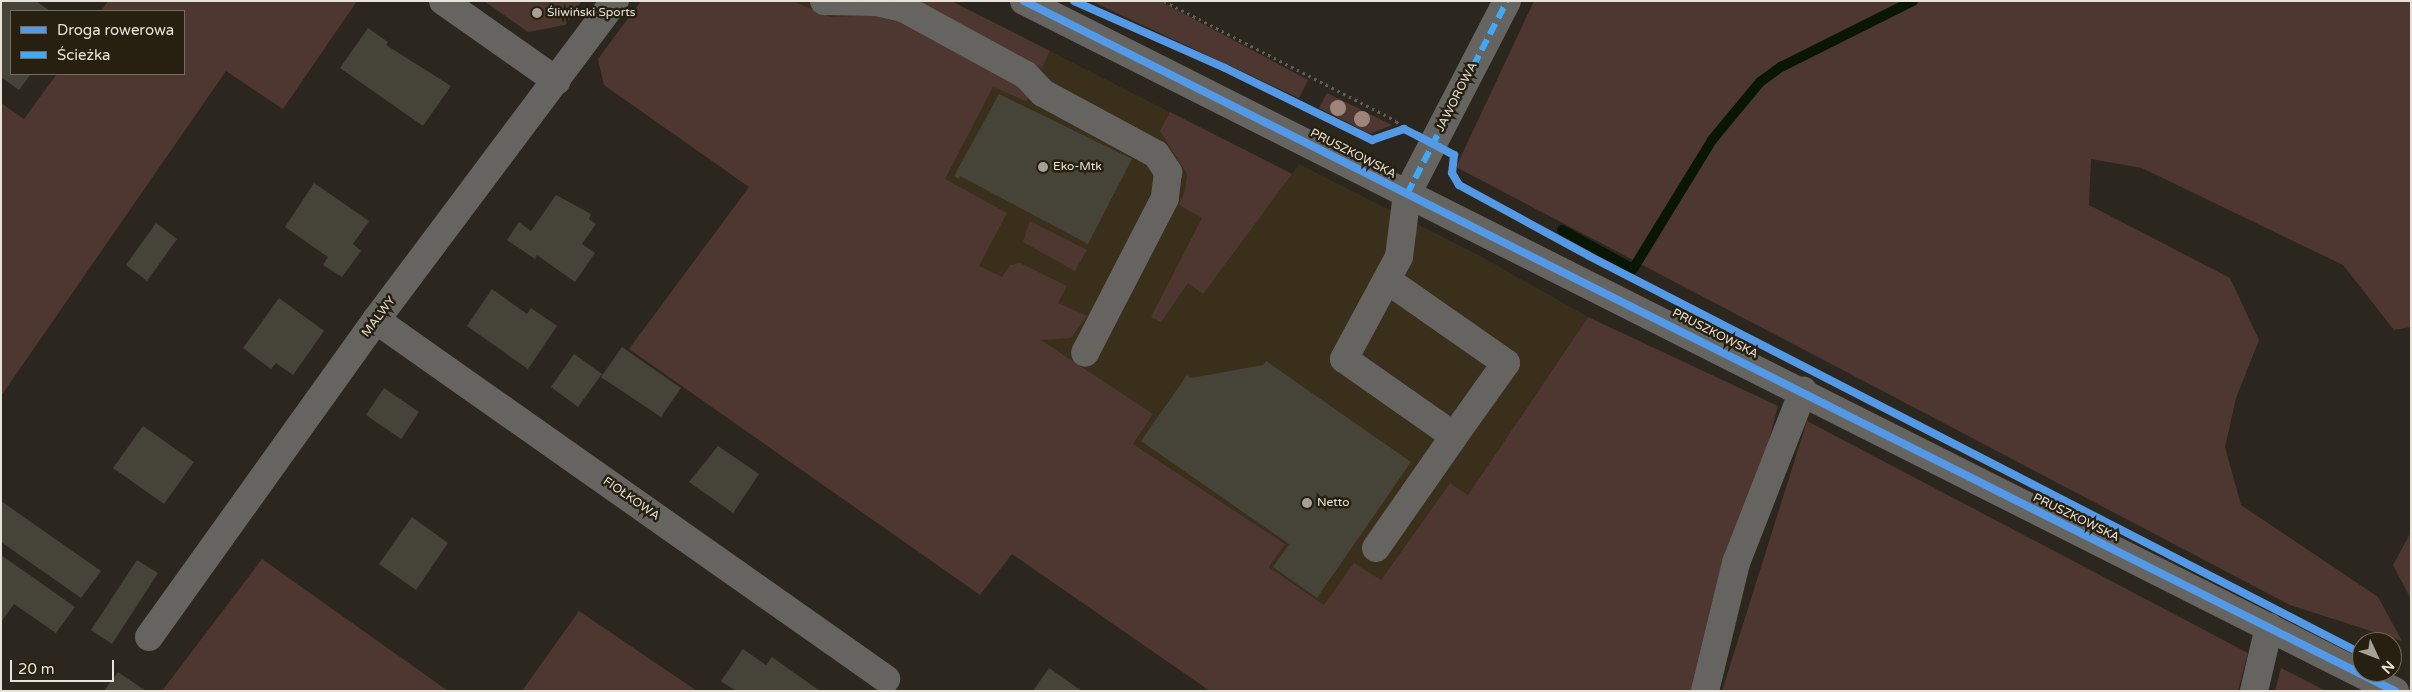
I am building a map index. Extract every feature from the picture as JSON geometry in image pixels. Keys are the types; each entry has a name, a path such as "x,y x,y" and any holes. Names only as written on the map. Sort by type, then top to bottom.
{"street":[{"path":"444,1 557,81"},
{"name":"MALWY","path":"148,637 376,320 557,81 614,1"},
{"path":"824,1 877,2 903,8 1026,75 1043,93 1156,154 1168,172 1165,198 1085,353"},
{"name":"PRUSZKOWSKA","path":"1024,1 1803,391 2395,691"},
{"name":"JAWOROWA","path":"1407,194 1506,1"},
{"path":"1407,194 1401,247 1387,280 1344,359 1454,436"},
{"path":"1376,548 1506,363 1387,280"},
{"name":"FIOŁKOWA","path":"376,320 886,679"},
{"path":"1704,691 1736,563 1803,391"},
{"path":"2254,691 2269,627"}],"path":[{"path":"1164,1 1396,121 1404,131"}],"shaded area":[{"path":"108,1 357,1 283,109 226,71 1,396 1,103 24,119 56,75 185,75 185,10 102,10"},
{"name":"Śliwiński Sports","path":"484,1 582,1 565,25 528,32"},
{"path":"641,1 951,1 1292,174 1299,164 1482,257 1588,317 1468,495 1450,483 1381,580 1324,605 1269,567 1285,544 1133,444 1153,414 1039,339 749,187 604,85 598,59"},
{"path":"641,1 792,1 831,17 879,15 894,18 1030,93 1026,101 993,87 945,179 1007,213 979,266 1002,277 1010,265 1020,263 1067,286 1058,303 1087,316 1071,338 1041,340 1153,414 1133,444 1285,544 1269,567 1324,605 1354,563 1381,580 1450,483 1468,495 1588,317 1778,406 1755,494 1694,691 1210,691 1012,554 980,595 629,349 749,187 604,85 598,59"},
{"path":"917,1 951,1 1050,51 1042,68"},
{"path":"1091,1 1160,1 1308,80 1299,98"},
{"path":"1534,1 2411,1 2411,327 2394,330 2343,265 2142,168 2091,159 2089,205 2230,278 2259,340 2236,398 2225,447 2241,505 2378,597 2397,632 2374,632 2290,605 1456,167"},
{"path":"1327,93 1392,125 1370,134 1319,108"},
{"path":"1170,112 1292,174 1203,294 1188,283 1161,322 1151,317 1202,218 1179,205 1185,191 1187,174 1160,131"},
{"path":"1030,221 1087,250 1075,271 1023,242"},
{"path":"1807,421 2248,653 2238,691 1722,691"},
{"path":"2411,532 2411,599 2393,565"},
{"path":"262,559 448,691 162,691"},
{"path":"579,611 697,691 522,691"},
{"path":"2281,668 2326,691 2275,691"}],"building":[{"path":"1,1 36,1 49,10 10,10 10,75 30,75 19,90 1,77"},
{"path":"368,28 388,42 386,45 451,86 423,126 340,68"},
{"name":"Eko-Mtk","path":"999,94 1132,159 1088,244 960,176 959,179 954,176"},
{"path":"314,183 369,221 353,244 361,251 342,277 323,265 328,257 285,227"},
{"path":"556,195 591,214 589,219 596,224 582,244 595,253 575,282 537,255 535,259 507,240 519,222 531,231"},
{"path":"156,223 177,239 147,281 126,265"},
{"path":"492,289 527,314 531,308 557,326 528,369 467,326"},
{"path":"279,298 324,331 293,375 276,363 271,369 243,348"},
{"path":"622,347 681,388 661,417 601,377"},
{"path":"574,354 602,374 578,407 551,387"},
{"name":"Netto","path":"1266,361 1411,462 1317,598 1273,567 1289,544 1141,441 1187,375 1191,378 1263,365"},
{"path":"384,388 419,412 401,439 366,415"},
{"path":"143,426 194,462 164,504 113,468"},
{"path":"718,446 759,474 733,513 689,482"},
{"path":"1,501 101,571 81,598 1,542"},
{"path":"412,517 448,543 416,590 379,564"},
{"path":"1,555 75,607 56,633 14,604 1,622"},
{"path":"137,560 158,573 112,644 91,630"},
{"path":"743,649 766,665 772,657 820,691 736,691 721,681"},
{"path":"1049,668 1076,687 1082,691 1033,691"},
{"path":"118,672 146,691 104,691"}],"waterway":[{"path":"1562,230 1633,269 1712,140 1760,82 1781,67 1913,1"}],"marked path":[{"path":"1407,194 1507,1"}],"cycle path":[{"path":"1024,1 2395,691"},
{"path":"1074,1 1225,68 1372,140 1404,129 1418,136 1454,155 1452,173 1459,185 1589,256 2352,649"}],"place":[{"name":"Śliwiński Sports","path":"537,13"},
{"name":"Eko-Mtk","path":"1043,167"},
{"name":"Netto","path":"1307,503"}]}
